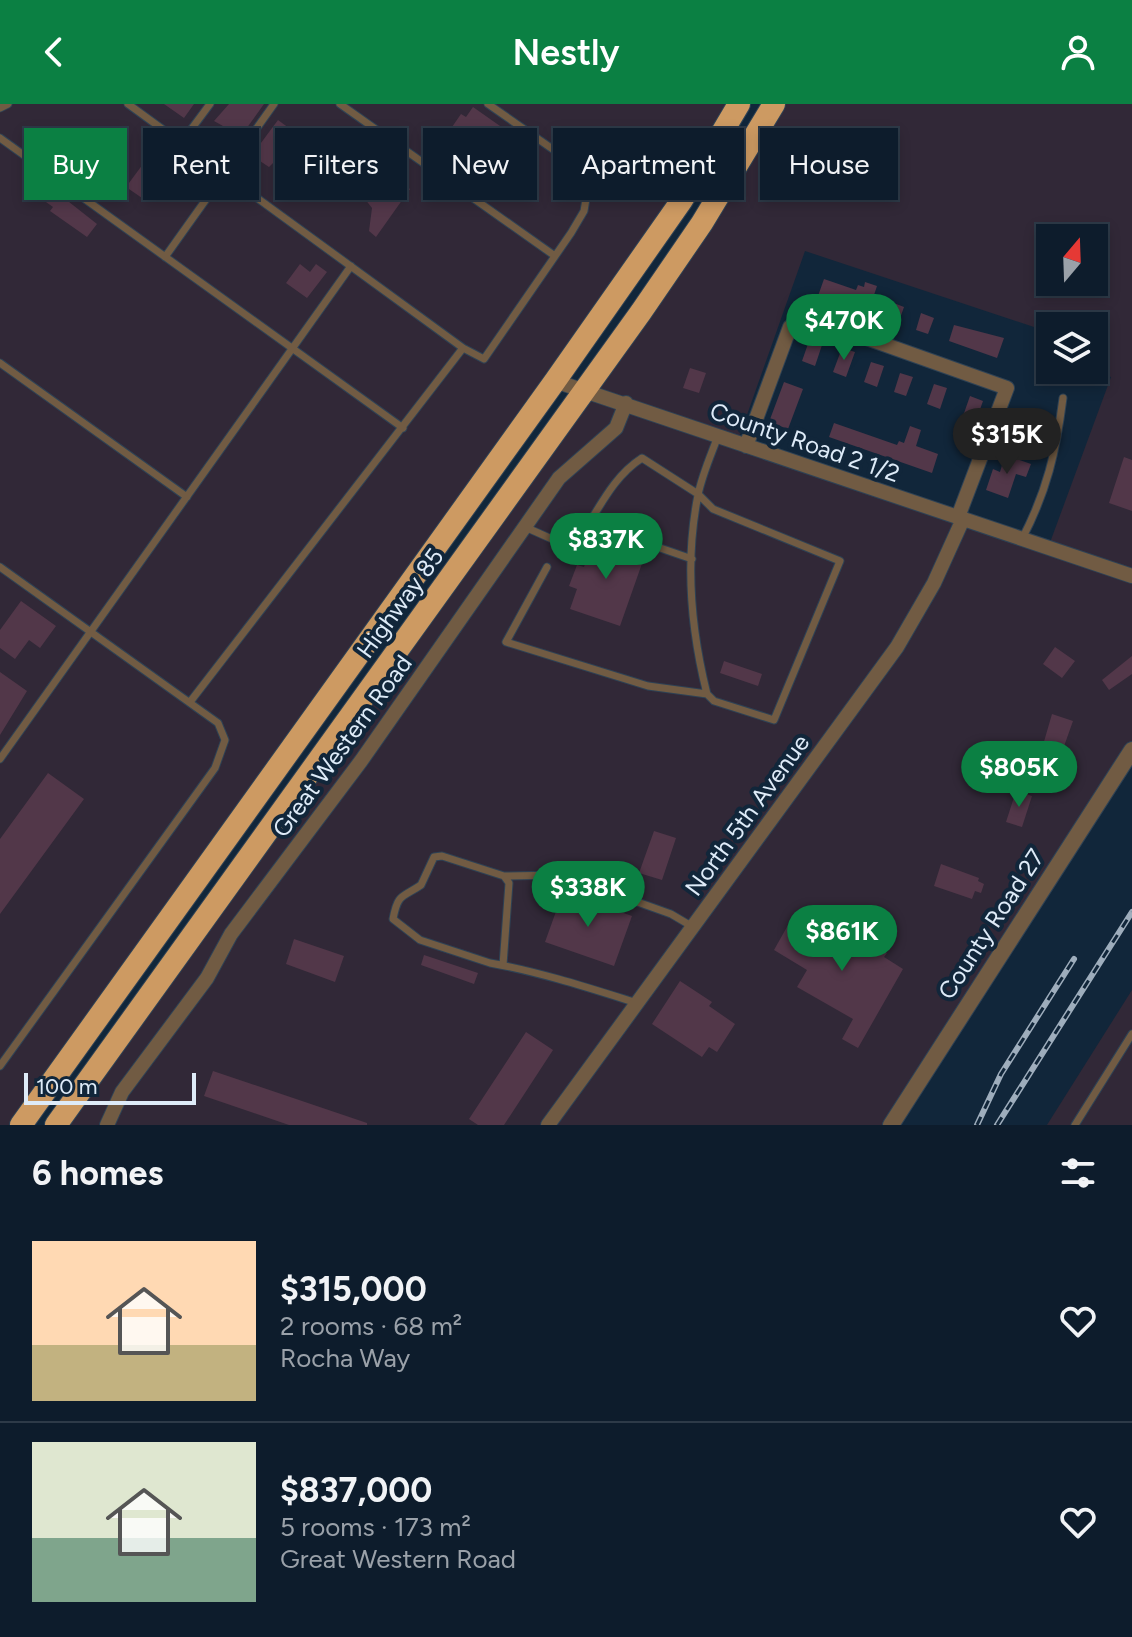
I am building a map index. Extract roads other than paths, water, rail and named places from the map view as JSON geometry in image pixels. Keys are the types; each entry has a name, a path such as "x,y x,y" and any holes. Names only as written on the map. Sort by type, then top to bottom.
{"highway":[{"name":"Highway 85","path":"21,1125 555,381 682,200 739,104"},
{"name":"Highway 85","path":"56,1125 586,389 702,223 774,104"}],"street":[{"name":"North 5th Avenue","path":"548,1125 897,647 934,583 1007,388 807,317 790,327 746,446"},
{"name":"County Road 2 1/2","path":"555,381 1132,576"},
{"name":"Great Western Road","path":"107,1125 122,1092 207,978 231,934 361,761 559,478 616,428 626,403"},
{"name":"County Road 27","path":"891,1125 1132,750"}],"lane":[{"path":"0,108 8,104"},
{"path":"128,104 161,128"},
{"path":"192,128 210,104"},
{"path":"257,128 274,104"},
{"path":"340,104 555,256"},
{"path":"259,199 463,348 484,359 584,211 587,193 584,182 564,157 488,104"},
{"path":"0,138 403,428"},
{"path":"165,257 206,200"},
{"path":"0,759 351,266"},
{"path":"190,702 463,348"},
{"path":"0,363 187,497"},
{"path":"1022,539 1044,496 1057,445 1063,398"},
{"path":"525,527 572,548 591,524 602,499 628,467 642,458 698,494 713,509 840,561 774,720 714,701 707,694 693,638 692,559 698,494 718,436"},
{"path":"591,524 692,559"},
{"path":"0,567 218,723 225,740 219,760 0,1066"},
{"path":"547,567 506,642 648,686 707,694"},
{"path":"637,1003 420,940 393,919 398,899 403,893 421,885 432,860 437,856 504,876 562,875 671,914 693,927"},
{"path":"503,965 504,928 510,894 504,876"},
{"path":"1075,1125 1132,1034"}],"railway":[{"path":"997,1125 1132,912"},
{"path":"977,1125 1001,1074 1074,959"}]}
